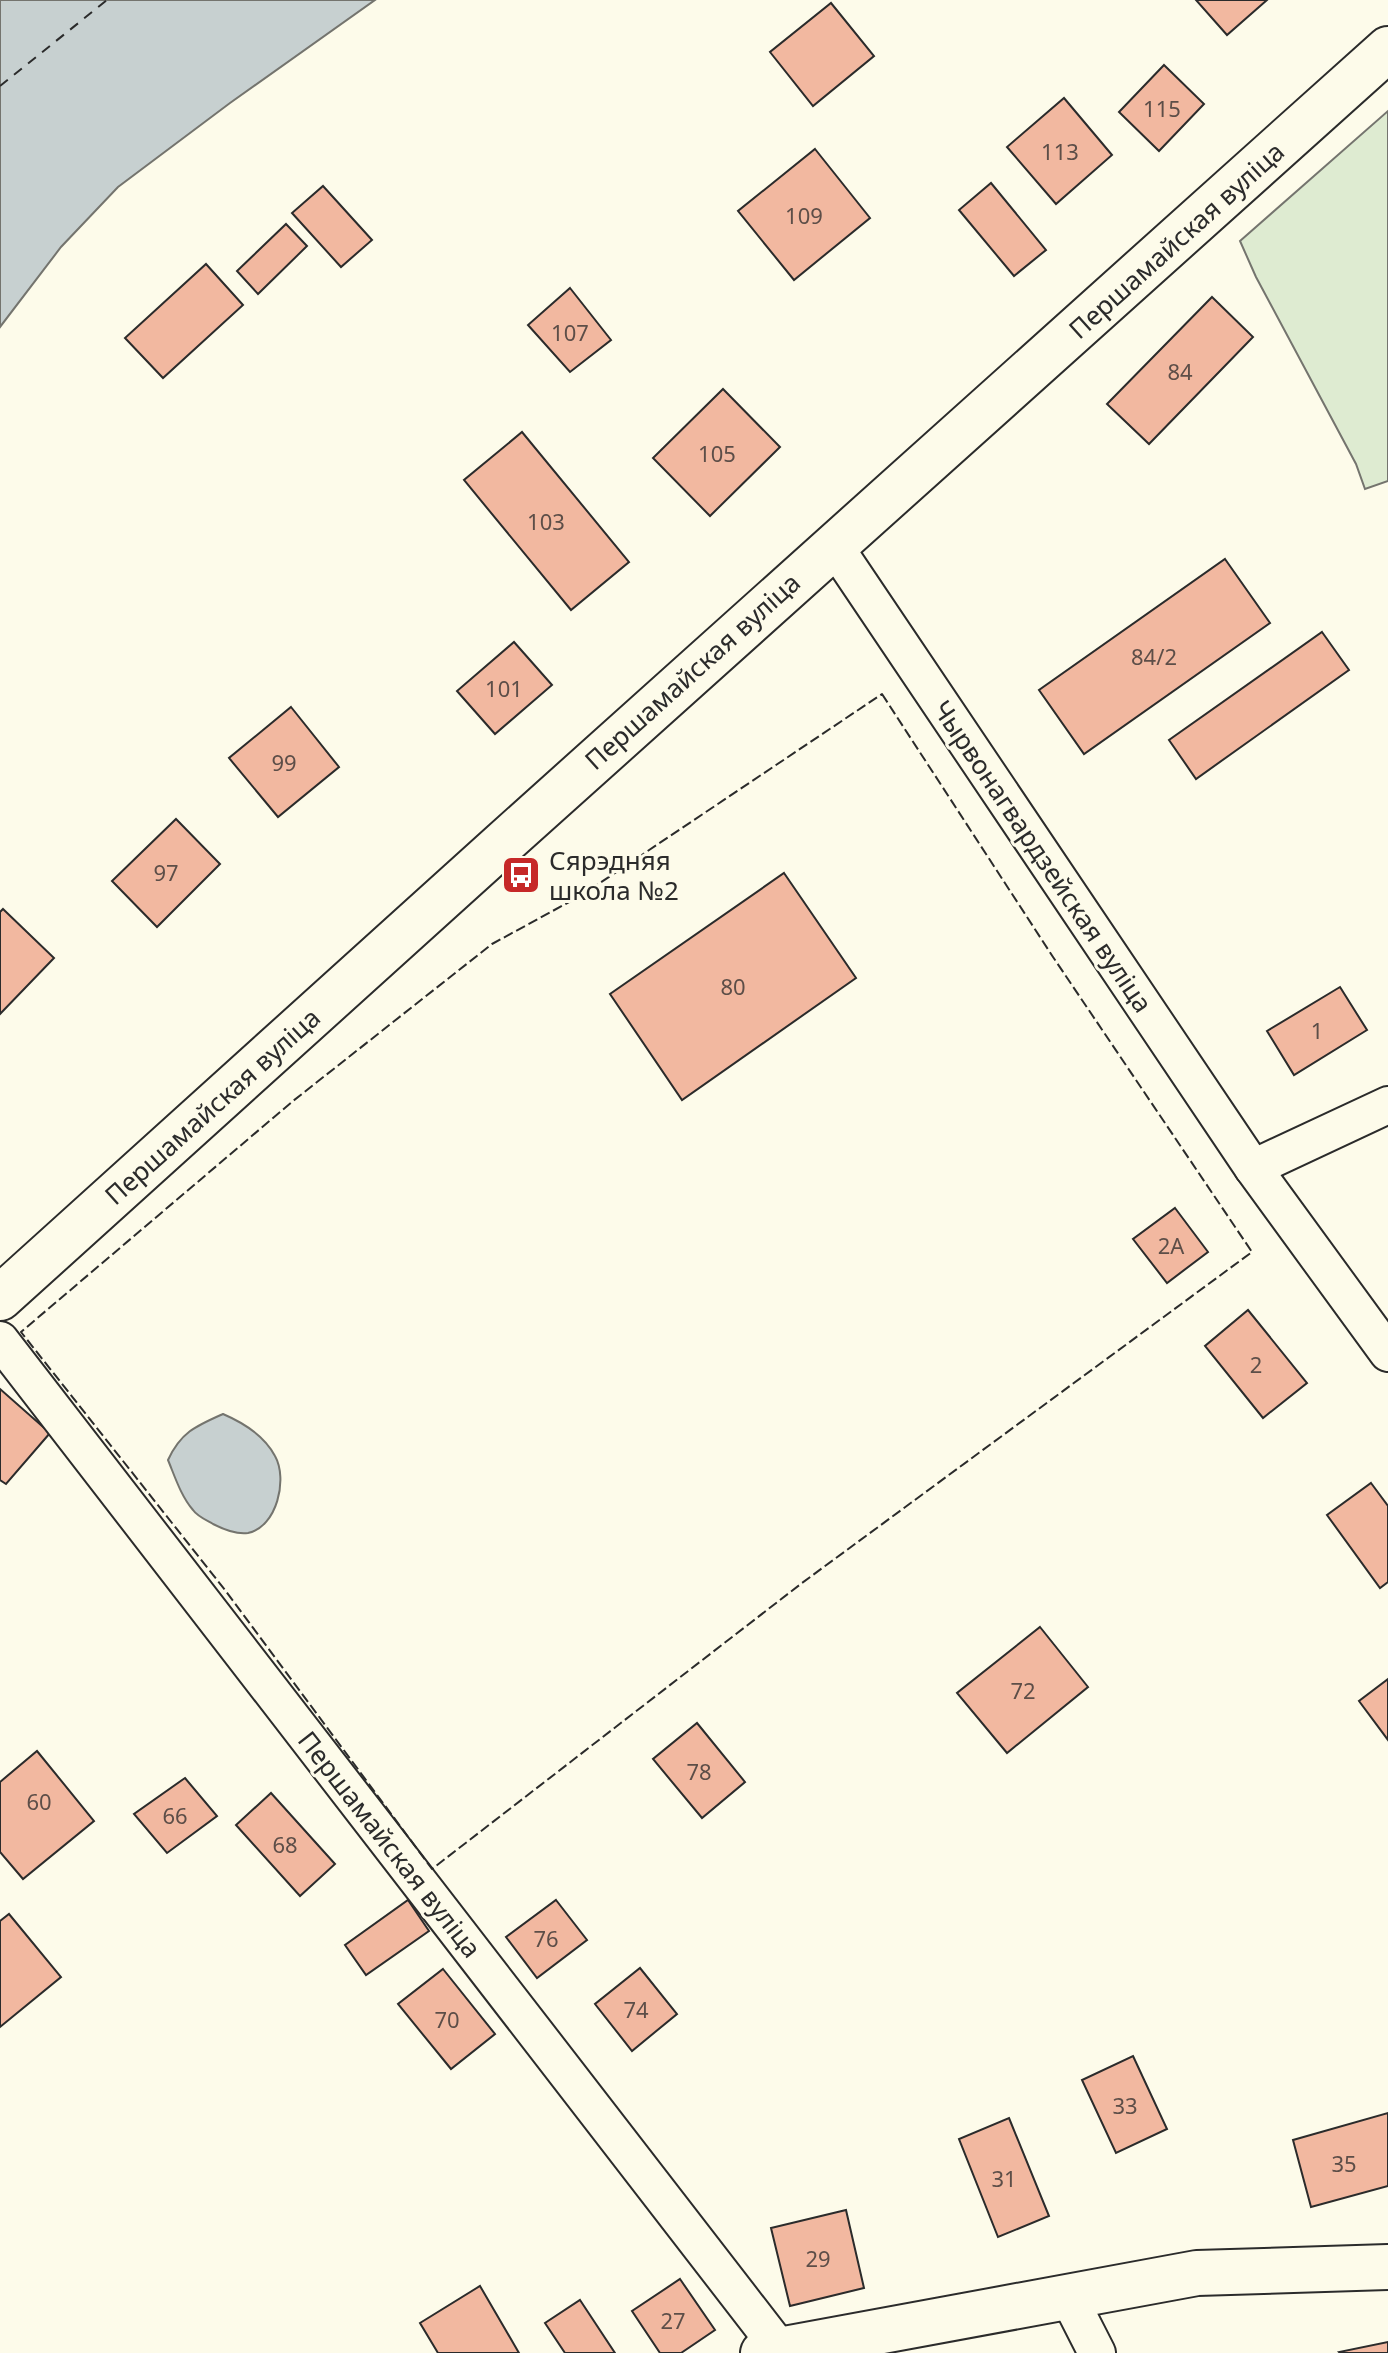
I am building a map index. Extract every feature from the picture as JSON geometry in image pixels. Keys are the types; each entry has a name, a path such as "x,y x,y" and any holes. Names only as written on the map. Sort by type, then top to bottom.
{"main road":[{"name":"Першамайская вуліца","path":"0,1298 833,544 1388,49"},
{"path":"771,2351 1197,2273 1388,2267"}],"street":[{"name":"Чырвонагвардзейская вуліца","path":"833,544 1253,1168 1388,1353"},
{"path":"1253,1168 1388,1105"},
{"name":"Першамайская вуліца","path":"0,1340 771,2351"},
{"path":"1068,2296 1097,2353"}],"green space":[{"path":"1388,111 1388,481 1365,489 1356,464 1256,277 1240,241"}],"shaded area":[{"path":"0,0 375,0 118,187 61,247 0,327"},
{"path":"223,1414 259,1436 279,1466 280,1489 273,1512 258,1529 248,1533 225,1530 197,1514 182,1493 168,1460 190,1431"}],"building":[{"path":"1196,0 1267,0 1227,35"},
{"path":"831,3 874,56 813,106 770,52"},
{"path":"1164,65 1204,104 1159,151 1119,112"},
{"path":"1064,98 1112,155 1056,204 1007,147"},
{"path":"815,149 870,218 794,280 738,211"},
{"path":"991,183 1046,250 1014,276 959,210"},
{"path":"323,186 372,240 341,267 292,213"},
{"path":"286,224 307,246 258,294 237,271"},
{"path":"206,264 243,305 163,378 125,338"},
{"path":"570,288 611,340 570,372 528,325"},
{"path":"1212,297 1253,337 1149,444 1107,404"},
{"path":"723,389 780,447 710,516 653,458"},
{"path":"522,432 629,562 571,610 464,480"},
{"path":"1225,559 1270,623 1084,754 1039,690"},
{"path":"1322,632 1349,670 1196,779 1169,740"},
{"path":"514,642 552,685 495,734 457,691"},
{"path":"291,707 339,767 278,817 229,758"},
{"path":"176,819 220,864 157,927 112,881"},
{"path":"784,873 856,978 682,1100 610,994"},
{"path":"3,909 54,958 0,1014 0,912"},
{"path":"1340,987 1367,1030 1294,1075 1267,1031"},
{"path":"1175,1208 1208,1252 1167,1283 1133,1239"},
{"path":"1248,1310 1307,1383 1263,1418 1205,1346"},
{"path":"0,1389 50,1433 6,1484 0,1480"},
{"path":"1371,1483 1388,1506 1388,1582 1380,1588 1327,1515"},
{"path":"1040,1627 1088,1687 1007,1753 957,1693"},
{"path":"1388,1679 1388,1740 1359,1701"},
{"path":"697,1723 745,1782 702,1818 653,1759"},
{"path":"37,1751 94,1821 23,1879 0,1852 0,1782"},
{"path":"185,1778 217,1816 167,1853 134,1814"},
{"path":"271,1793 335,1864 300,1896 236,1825"},
{"path":"408,1900 429,1931 366,1975 345,1945"},
{"path":"556,1900 587,1940 537,1978 506,1937"},
{"path":"9,1914 61,1977 0,2027 0,1921"},
{"path":"640,1968 677,2014 632,2051 595,2004"},
{"path":"443,1969 495,2034 451,2069 398,2004"},
{"path":"1133,2056 1167,2129 1116,2153 1082,2080"},
{"path":"1388,2113 1388,2186 1311,2207 1293,2140"},
{"path":"1009,2118 1049,2216 998,2237 959,2139"},
{"path":"846,2210 864,2288 790,2306 771,2228"},
{"path":"680,2279 715,2330 681,2353 660,2353 632,2311"},
{"path":"480,2286 519,2353 438,2353 420,2323"},
{"path":"580,2300 615,2353 565,2353 545,2323"},
{"path":"1388,2342 1388,2353 1339,2352"}],"ferry route":[{"path":"0,86 107,0"}],"fence":[{"path":"882,694 1053,957 1252,1252 802,1583 432,1869 225,1590 21,1332 293,1101 492,944 582,895 882,694"}],"place":[{"name":"Сярэдняя школа №2","path":"521,875"}]}
